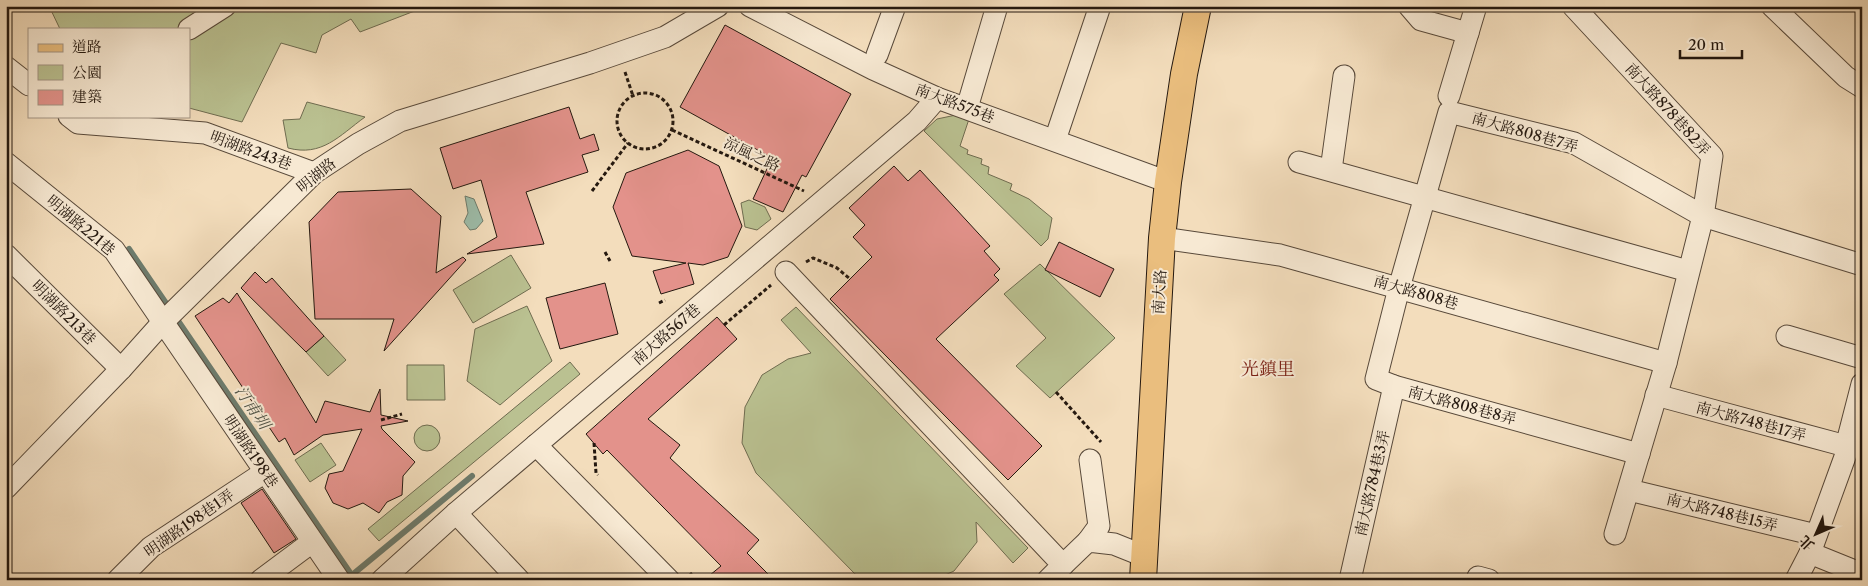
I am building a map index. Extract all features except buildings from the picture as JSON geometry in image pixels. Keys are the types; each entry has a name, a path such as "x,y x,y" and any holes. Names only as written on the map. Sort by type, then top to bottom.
{"main road":[{"name":"南大路","path":"1143,568 1162,238 1184,74 1198,6"}],"street":[{"path":"190,28 225,6"},
{"name":"明湖路","path":"6,488 121,369 163,322 314,173 358,144 400,120 590,63 665,37 718,6"},
{"name":"南大路575巷","path":"750,6 873,70 937,98 1168,182"},
{"path":"877,55 895,6"},
{"path":"967,108 997,6"},
{"path":"1055,140 1100,6"},
{"path":"1409,6 1421,20 1468,33"},
{"path":"1449,96 1476,6"},
{"name":"南大路878巷82弄","path":"1573,6 1712,156 1703,216"},
{"path":"1772,6 1846,77 1862,87"},
{"path":"6,67 28,84"},
{"path":"1331,170 1344,76"},
{"name":"南大路567巷","path":"382,580 456,513 917,121 937,98"},
{"name":"南大路808巷7弄","path":"1399,288 1449,112 1574,142 1703,216"},
{"name":"明湖路243巷","path":"72,118 78,123 205,133 314,173"},
{"path":"167,118 205,133"},
{"path":"1299,162 1688,271"},
{"name":"明湖路221巷","path":"6,163 114,250 163,322"},
{"path":"1615,534 1666,363 1703,216 1862,265"},
{"name":"南大路808巷","path":"1162,238 1280,254 1666,363"},
{"name":"明湖路213巷","path":"8,260 121,369"},
{"path":"786,272 1063,565"},
{"name":"南大路808巷8弄","path":"1399,288 1376,379 1394,386 1639,454"},
{"name":"明湖路198巷","path":"163,322 339,580"},
{"path":"1787,336 1862,358"},
{"path":"1796,580 1851,453 1862,384"},
{"name":"南大路784巷3弄","path":"1350,580 1394,386"},
{"name":"南大路748巷17弄","path":"1656,395 1851,453"},
{"path":"536,445 669,580"},
{"path":"1048,580 1088,541 1098,526 1090,460"},
{"name":"明湖路198巷1弄","path":"118,580 151,547 265,472"},
{"name":"南大路748巷15弄","path":"1628,490 1813,544 1862,574"},
{"path":"456,513 519,580"},
{"path":"1088,541 1114,544 1143,568"},
{"path":"261,580 312,542"},
{"path":"1478,580 1478,577 1489,580"}],"path":[{"path":"653,94 668,104 672,113 672,130 662,144 654,148 636,148 622,137 618,128 620,109 634,96 653,94"},
{"name":"涼風之路","path":"672,130 809,193 822,201"},
{"path":"592,191 628,143"},
{"path":"605,252 610,261"},
{"path":"659,303 664,300"},
{"path":"381,420 402,414"}],"green space":[{"path":"49,6 434,6 412,12 360,32 351,19 322,35 316,53 281,43 242,122 190,108 190,28 60,28"},
{"path":"307,102 365,117 330,143 311,150 288,148 283,120 300,119"},
{"path":"956,115 969,119 960,146 968,150 967,154 982,159 981,164 989,167 988,174 1012,184 1010,190 1029,199 1052,218 1048,239 1041,246 924,131 937,119"},
{"path":"749,200 765,207 771,219 757,230 745,227 741,203"},
{"path":"511,255 531,288 473,323 453,290"},
{"path":"1040,264 1115,338 1050,398 1016,366 1046,338 1004,294"},
{"path":"527,306 552,361 500,405 467,381 475,329"},
{"path":"796,307 1028,548 1013,563 976,522 977,542 954,571 934,580 870,580 855,574 756,473 742,443 745,407 762,375 788,359 811,353 781,320"},
{"path":"324,336 346,360 328,376 306,352"},
{"path":"570,362 580,374 379,541 368,529"},
{"path":"407,365 444,365 445,400 407,400"},
{"path":"427,425 436,429 440,438 436,447 427,451 418,447 414,438 418,429"},
{"path":"321,443 336,465 310,482 295,460"}],"shaded area":[{"path":"465,196 474,199 483,221 476,229 470,230 464,222 468,213"}],"waterway":[{"name":"汀甫圳","path":"129,249 355,580"},
{"path":"352,575 472,476"}],"district":[{"name":"光鎮里","path":"1268,369"}]}
